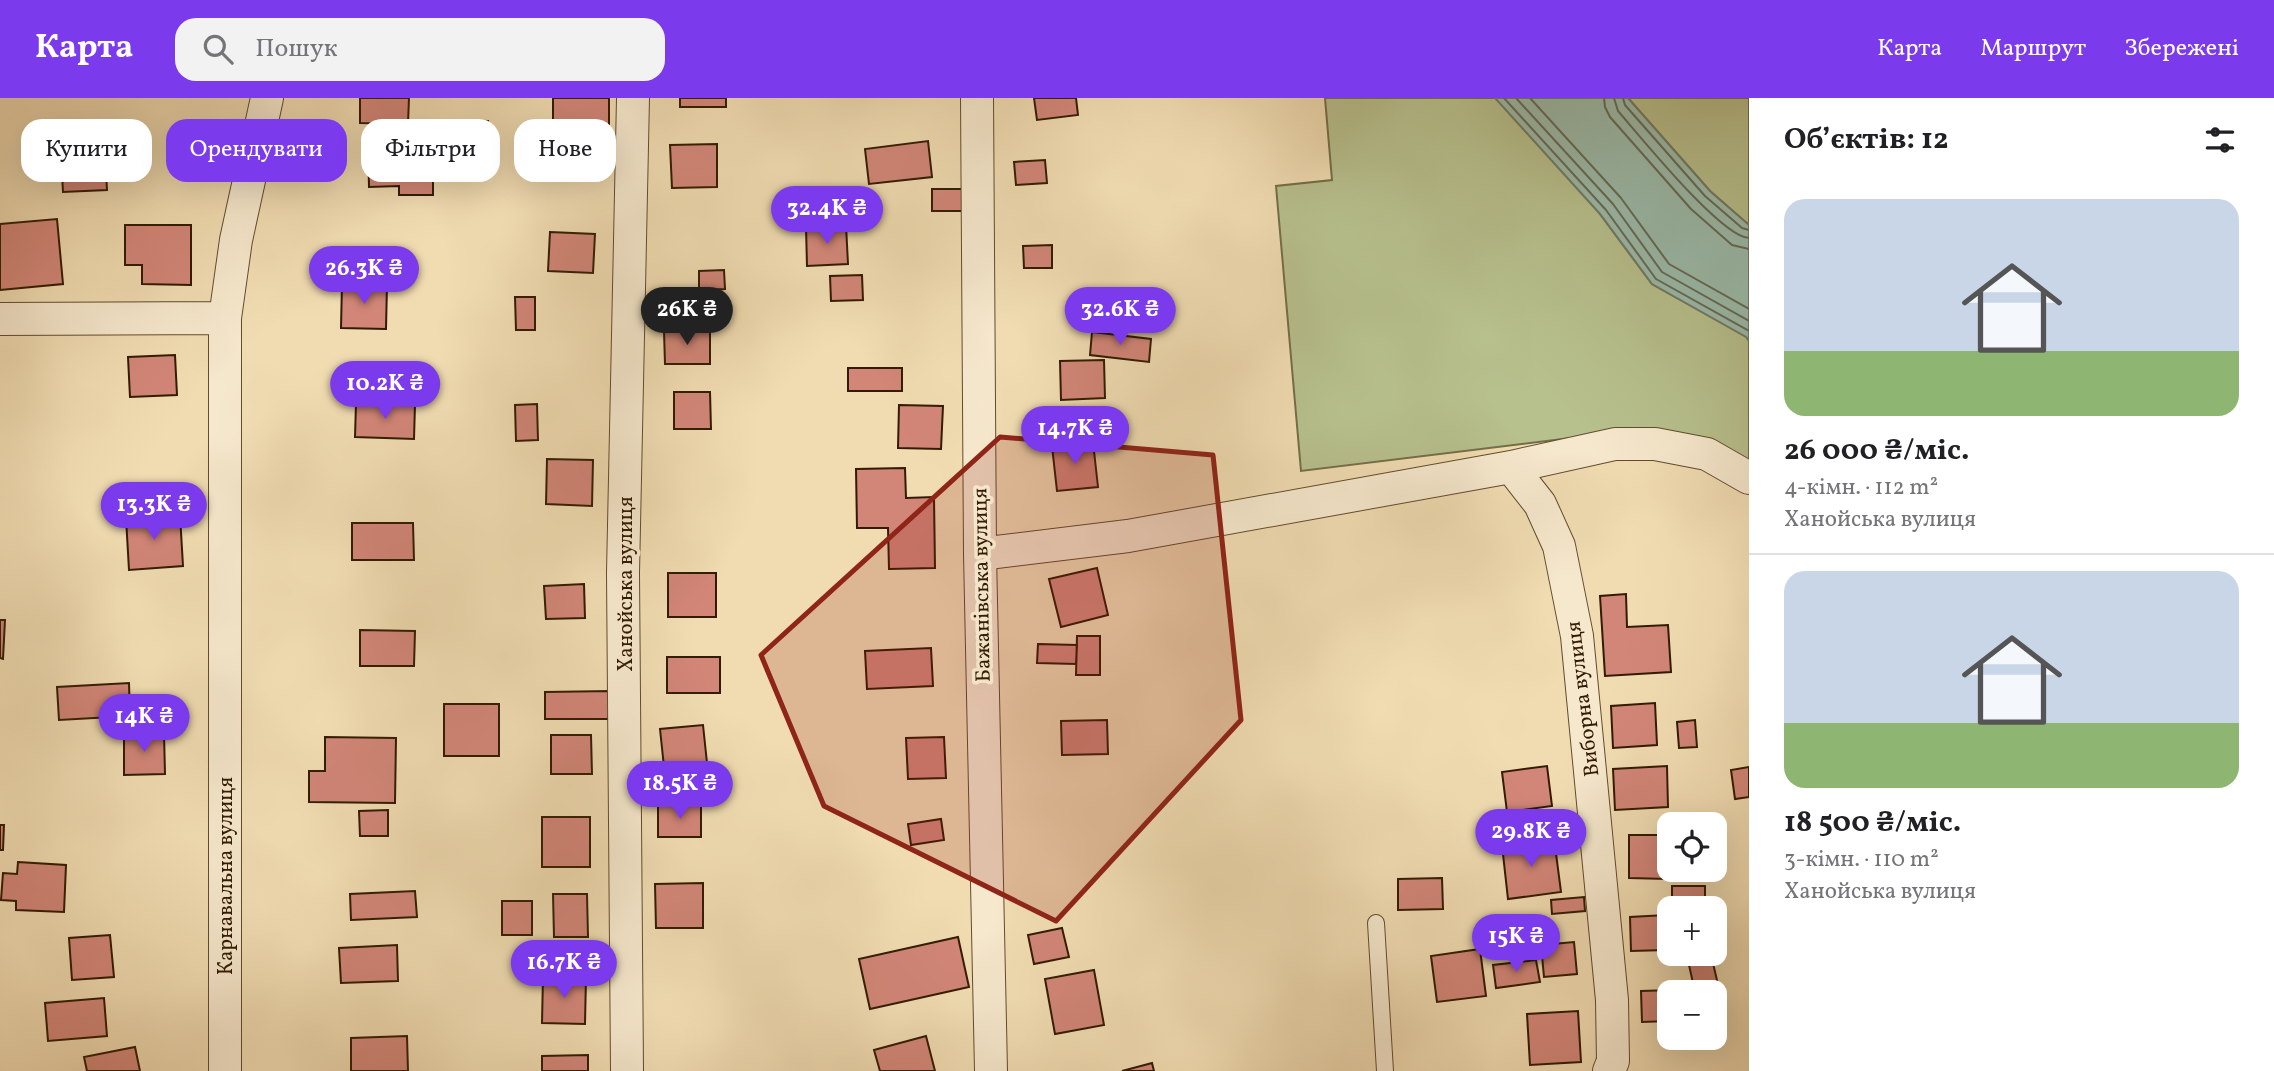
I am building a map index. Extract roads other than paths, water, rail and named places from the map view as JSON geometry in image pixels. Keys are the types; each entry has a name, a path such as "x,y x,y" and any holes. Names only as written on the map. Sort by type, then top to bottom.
{"street":[{"name":"Карнавальна вулиця","path":"225,1071 225,318 236,240 267,98"},
{"name":"Ханойська вулиця","path":"627,1071 623,573 633,98"},
{"name":"Бажанівська вулиця","path":"977,98 980,554 990,1071"},
{"path":"0,319 225,318"},
{"path":"980,554 1128,536 1511,467 1615,444 1655,444 1707,454 1749,478"},
{"name":"Виборна вулиця","path":"1511,467 1540,504 1559,546 1577,636 1612,1000 1613,1061 1609,1071"}],"lane":[{"path":"1376,922 1385,1071"}],"water":[{"path":"1495,98 1628,98 1710,191 1749,225 1749,341 1652,284 1600,214"}]}
